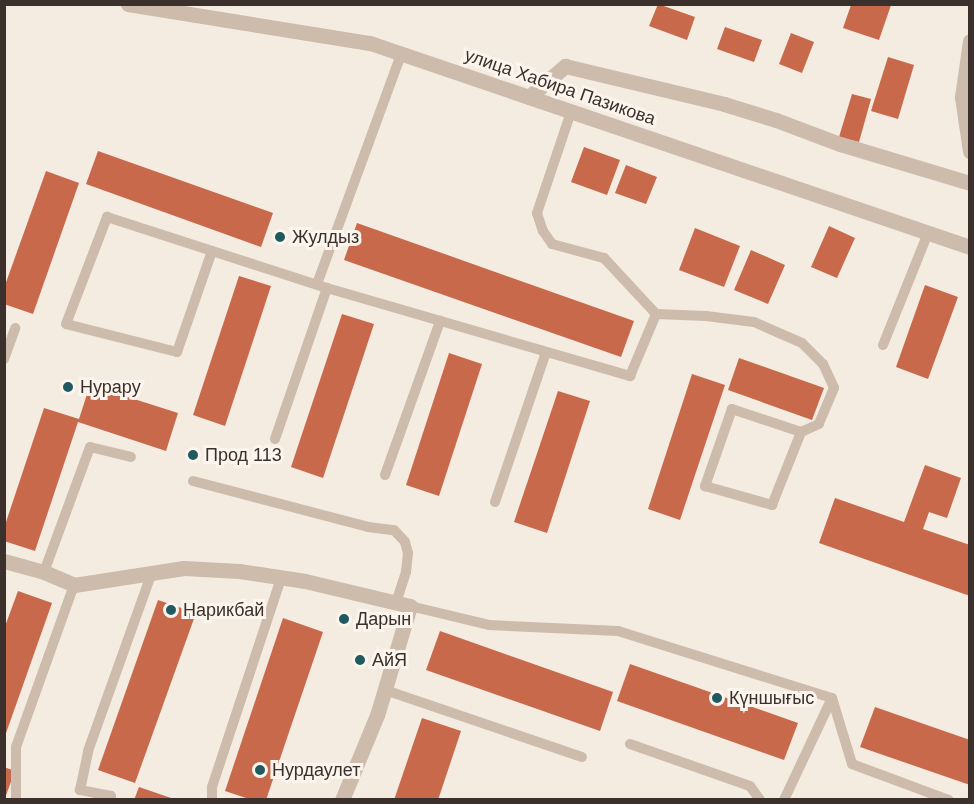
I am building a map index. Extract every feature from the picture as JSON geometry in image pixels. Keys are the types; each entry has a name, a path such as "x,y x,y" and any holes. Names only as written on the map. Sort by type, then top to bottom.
{"street":[{"name":"улица Хабира Пазикова","path":"128,4 370,43 969,247"},
{"path":"969,41 962,97 969,151"},
{"path":"529,97 565,66 724,104 777,120 840,144 969,183"},
{"path":"4,561 44,572 74,585 184,568 281,578 403,604 385,690 377,716 342,800"}],"lane":[{"path":"275,439 322,286 401,54"},
{"path":"571,112 537,213 543,231 552,244 604,258 656,314 706,316 754,322 802,343 823,364 834,388 819,424 801,432 732,409 705,486 772,506 801,432"},
{"path":"212,251 177,352 66,324 107,217 322,286 630,376 656,314"},
{"path":"883,345 928,233"},
{"path":"385,475 440,321"},
{"path":"4,359 15,328"},
{"path":"495,502 546,352"},
{"path":"44,572 90,447 131,457"},
{"path":"193,481 368,527 394,530 405,542 408,553 403,604 489,625 618,632 832,698"},
{"path":"110,800 111,796 80,790 88,751 152,572"},
{"path":"212,800 212,787 281,578"},
{"path":"16,800 16,747 74,585"},
{"path":"385,690 582,757"},
{"path":"784,800 832,698"},
{"path":"832,698 852,764 949,800"},
{"path":"630,744 750,786 760,800"}],"building":[{"path":"658,4 695,17 687,40 649,26"},
{"path":"851,5 891,5 879,40 843,28"},
{"path":"725,27 762,40 754,62 717,49"},
{"path":"791,33 814,42 802,73 779,64"},
{"path":"888,57 914,65 898,119 871,111"},
{"path":"852,94 871,99 859,142 839,137"},
{"path":"584,147 620,160 607,195 571,182"},
{"path":"98,151 273,213 261,247 86,184"},
{"path":"626,165 657,177 646,204 615,193"},
{"path":"46,171 79,183 33,314 4,304 4,288"},
{"path":"357,223 634,321 621,357 344,260"},
{"path":"829,226 855,238 837,278 811,267"},
{"path":"695,228 740,246 724,287 679,270"},
{"path":"751,250 785,265 768,304 734,290"},
{"path":"239,276 271,286 225,426 193,415"},
{"path":"925,285 958,297 928,379 896,367"},
{"path":"342,314 374,324 323,478 291,467"},
{"path":"449,353 482,364 439,496 406,485"},
{"path":"739,358 824,388 812,420 728,390"},
{"path":"692,374 725,385 680,520 648,509"},
{"path":"90,385 178,413 166,451 78,422 35,551 4,541 4,528 44,408 79,419"},
{"path":"558,391 590,401 547,533 514,522"},
{"path":"925,465 961,478 947,518 929,512 923,529 970,545 970,596 819,543 835,498 904,522"},
{"path":"18,591 52,603 5,736 4,629"},
{"path":"158,600 196,613 135,783 98,770"},
{"path":"283,618 323,632 266,800 252,800 225,791"},
{"path":"440,631 613,692 600,731 426,670"},
{"path":"630,664 798,723 784,760 617,701"},
{"path":"875,707 970,740 970,785 860,747"},
{"path":"422,718 461,731 438,800 394,800"},
{"path":"4,767 15,771 5,798 4,798"},
{"path":"139,787 174,799 174,800 134,800"}],"place":[{"name":"Жулдыз","path":"280,237"},
{"name":"Нурару","path":"68,387"},
{"name":"Прод 113","path":"193,455"},
{"name":"Нарикбай","path":"171,610"},
{"name":"Дарын","path":"344,619"},
{"name":"АйЯ","path":"360,660"},
{"name":"Күншығыс","path":"717,698"},
{"name":"Нурдаулет","path":"260,770"}]}
